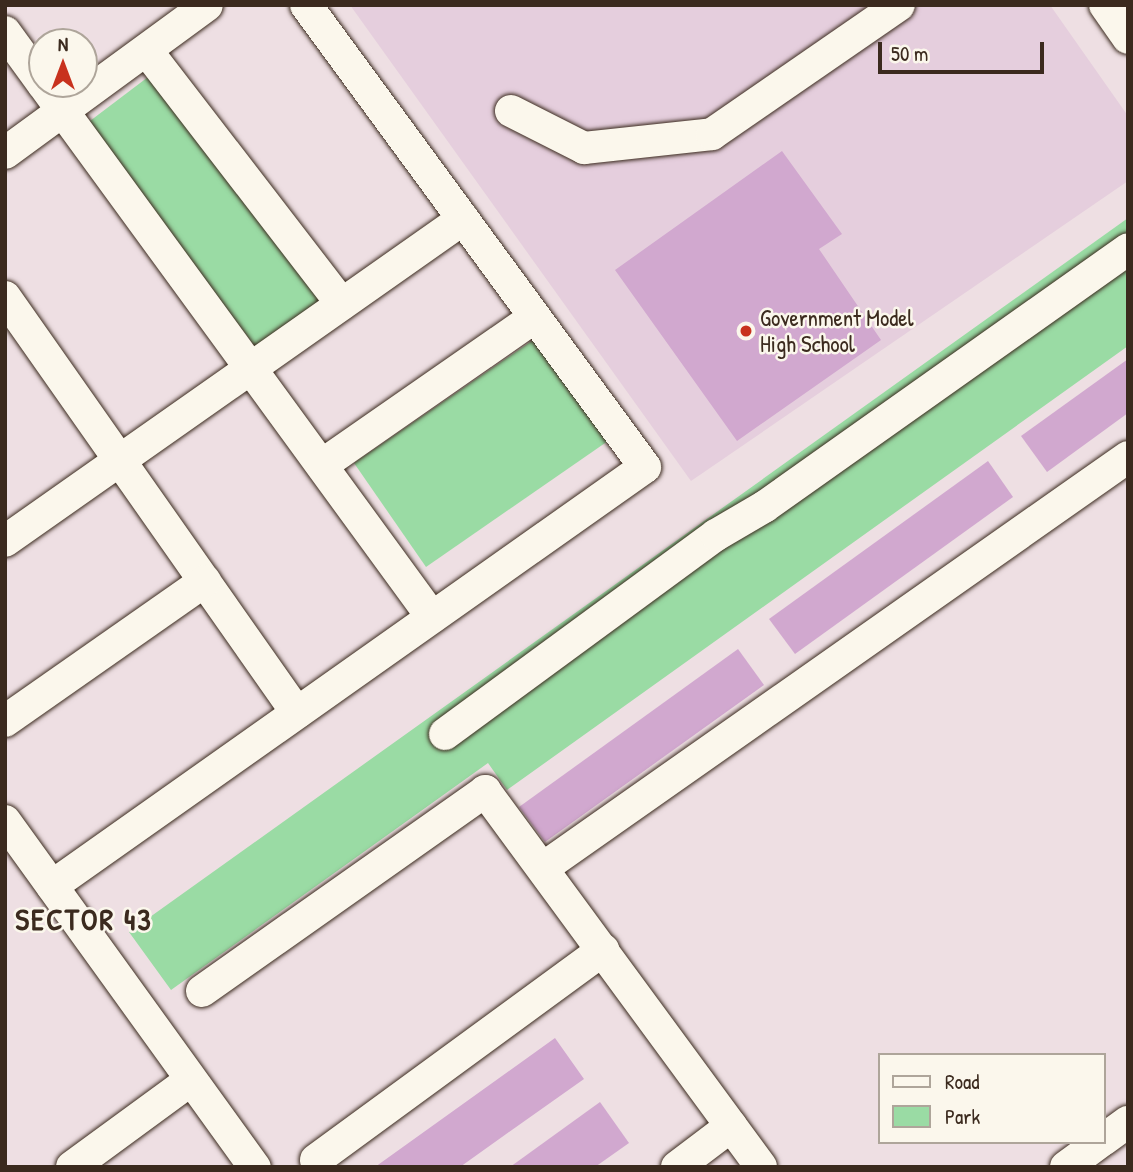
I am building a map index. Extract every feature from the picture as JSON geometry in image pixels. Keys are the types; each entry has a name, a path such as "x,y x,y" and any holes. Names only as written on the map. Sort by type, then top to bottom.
{"street":[{"path":"5,153 207,5"},
{"path":"52,886 645,467 306,5"},
{"path":"511,111 584,148 712,134 899,5"},
{"path":"1105,5 1128,38"},
{"path":"5,32 28,64"},
{"path":"147,51 342,304"},
{"path":"53,98 432,617"},
{"path":"5,541 463,219"},
{"path":"445,734 716,534 764,507 1128,249"},
{"path":"5,297 297,713"},
{"path":"322,465 535,317"},
{"path":"543,868 1128,457"},
{"path":"5,722 205,581"},
{"path":"202,992 485,791 761,1167"},
{"path":"5,821 255,1167"},
{"path":"316,1160 603,950"},
{"path":"72,1167 191,1080"},
{"path":"1105,1139 1128,1122"},
{"path":"677,1167 731,1126"},
{"path":"1066,1167 1098,1144"}],"shaded area":[{"name":"Government Model High School","path":"350,5 1050,5 1128,116 1128,181 691,481"}],"green space":[{"path":"152,74 326,304 260,353 86,124"},
{"path":"1128,218 1128,346 507,790 488,763 171,990 129,932"},
{"path":"536,338 608,441 426,567 354,463"}],"building":[{"path":"782,151 842,234 819,249 881,340 737,441 615,270"},
{"path":"1128,359 1128,413 1047,472 1021,436"},
{"path":"988,461 1013,497 795,654 769,619"},
{"path":"738,649 764,685 545,842 519,807"},
{"path":"555,1038 584,1079 460,1167 375,1167"},
{"path":"600,1102 629,1143 595,1167 510,1167"}],"place":[{"name":"Government Model High School","path":"746,331"}],"district":[{"name":"SECTOR 43","path":"84,919"}]}
